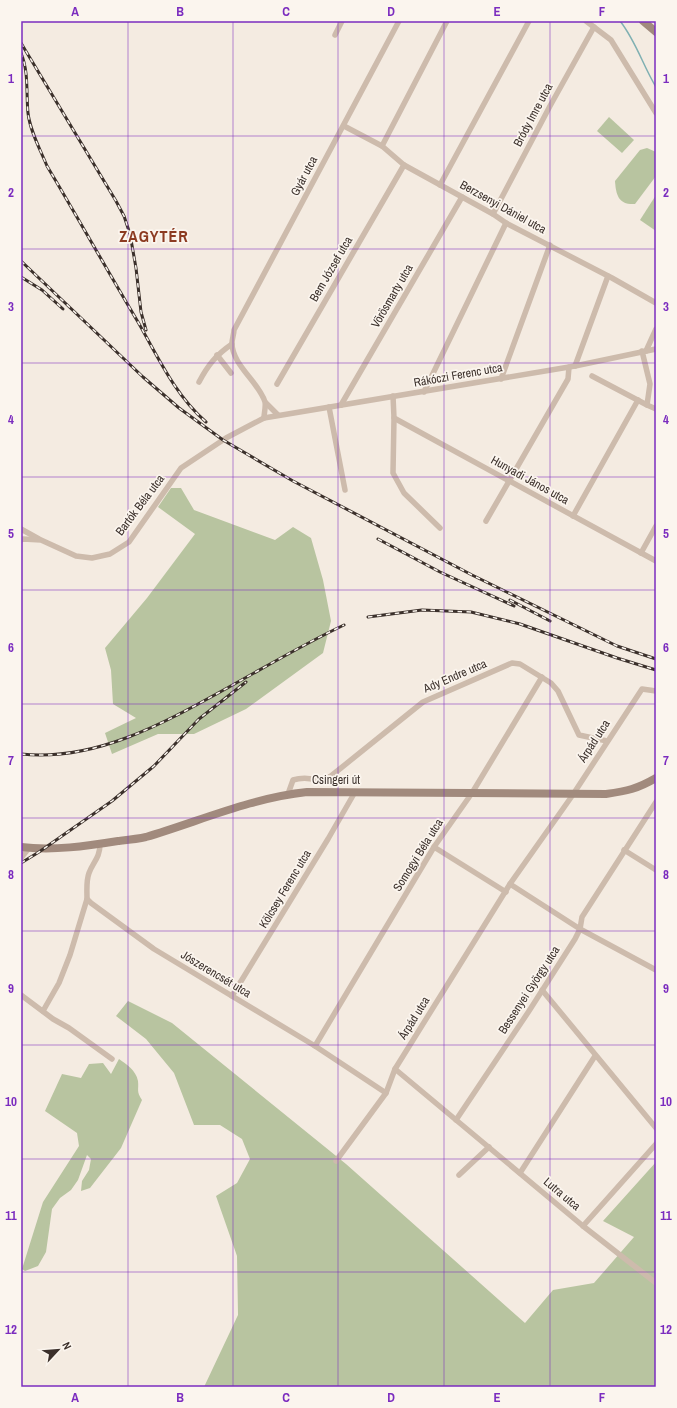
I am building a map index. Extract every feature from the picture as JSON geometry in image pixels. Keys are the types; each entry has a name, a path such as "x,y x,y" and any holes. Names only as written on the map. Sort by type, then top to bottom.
{"main road":[{"path":"643,21 656,32"},
{"name":"Csingeri út","path":"25,848 58,848 100,844 144,837 227,810 288,794 307,792 355,792 606,794 629,790 656,778"}],"street":[{"path":"335,35 342,21"},
{"name":"Gyár utca","path":"232,344 234,330 399,21"},
{"path":"382,146 447,21"},
{"path":"440,185 529,21"},
{"path":"586,21 611,40 656,113"},
{"name":"Bródy Imre utca","path":"493,214 594,27"},
{"name":"Berzsenyi Dániel utca","path":"344,126 382,146 404,165 493,214 506,223 550,245 656,303"},
{"name":"Bem József utca","path":"277,384 404,165"},
{"name":"Vörösmarty utca","path":"341,406 462,197"},
{"path":"424,392 506,223"},
{"path":"501,379 550,245"},
{"path":"486,521 568,378 608,276"},
{"path":"647,405 650,384 644,351 656,328"},
{"path":"199,382 208,366 217,355 232,344 239,362 256,386 266,404 278,415"},
{"name":"Rákóczi Ferenc utca","path":"264,418 501,379 656,349"},
{"path":"217,355 231,373"},
{"path":"592,376 656,410"},
{"path":"393,396 393,472 404,493 440,528"},
{"path":"574,516 638,400"},
{"path":"264,418 266,404"},
{"path":"329,407 345,490"},
{"name":"Bartók Béla utca","path":"21,540 41,540 76,556 92,558 110,554 129,542 181,468 226,438 264,418"},
{"name":"Hunyadi János utca","path":"394,418 656,562"},
{"path":"641,553 656,526"},
{"path":"21,529 41,540"},
{"name":"Ady Endre utca","path":"288,794 292,780 309,778 322,781 331,776 423,702 512,663 520,664 551,683 558,691 579,735 607,741"},
{"name":"Somogyi Béla utca","path":"314,1046 434,847 472,793 542,677"},
{"name":"Árpád utca","path":"336,1162 386,1093 395,1069 510,884 574,794 642,689 656,691"},
{"name":"Kölcsey Ferenc utca","path":"232,996 355,792"},
{"name":"Bessenyei György utca","path":"456,1120 575,939 580,929 582,917 656,802"},
{"path":"43,1011 59,983 70,955 87,898 89,873 98,858 100,844"},
{"path":"434,847 506,892"},
{"path":"21,858 25,848"},
{"path":"624,850 656,870"},
{"path":"510,884 580,929 656,970"},
{"name":"Jószerencsét utca","path":"87,898 154,949 314,1046 386,1093"},
{"path":"542,990 656,1128"},
{"path":"21,995 112,1059"},
{"path":"520,1173 595,1056"},
{"path":"395,1069 456,1120"},
{"name":"Lutra utca","path":"456,1120 583,1226 656,1283"},
{"path":"583,1226 656,1144"},
{"path":"459,1175 489,1147"}],"green space":[{"path":"609,117 634,140 622,153 597,131"},
{"path":"647,148 656,152 656,176 635,204 625,203 619,198 616,191 615,181 640,150"},
{"path":"656,195 656,231 640,220"},
{"path":"171,488 181,488 194,510 275,540 293,527 311,538 323,580 331,621 323,653 246,709 194,734 158,734 112,754 105,733 136,718 113,704 111,670 105,648 147,598 195,534 158,507"},
{"path":"128,1001 172,1023 346,1164 525,1323 553,1290 594,1283 634,1237 603,1221 656,1162 656,1387 204,1387 238,1315 237,1256 216,1196 237,1183 250,1159 242,1139 220,1125 194,1125 174,1073 146,1039 116,1016"},
{"path":"119,1059 130,1068 137,1077 138,1092 142,1100 121,1148 90,1188 81,1191 82,1181 89,1170 91,1159 87,1155 78,1180 71,1190 60,1198 52,1209 46,1252 38,1266 25,1271 22,1269 43,1202 79,1146 77,1133 45,1111 62,1074 81,1078 89,1064 103,1063 111,1074"}],"waterway":[{"path":"620,21 631,37 656,87"}],"railway":[{"path":"21,43 124,216 130,234 141,312 146,330"},
{"path":"21,53 24,60 26,75 29,120 47,166 176,388 206,422"},
{"path":"21,261 143,377 179,408 223,440 293,481 472,575 617,646 656,659"},
{"path":"21,277 42,290 63,309"},
{"path":"378,539 440,572 514,606"},
{"path":"510,600 550,621"},
{"path":"368,617 422,610 471,612 520,624 656,670"},
{"path":"21,754 49,755 76,752 103,746 130,737 205,700 300,647 344,625"},
{"path":"21,863 112,801 154,766 199,719 246,682"}],"district":[{"name":"ZAGYTÉR","path":"154,236"}]}
